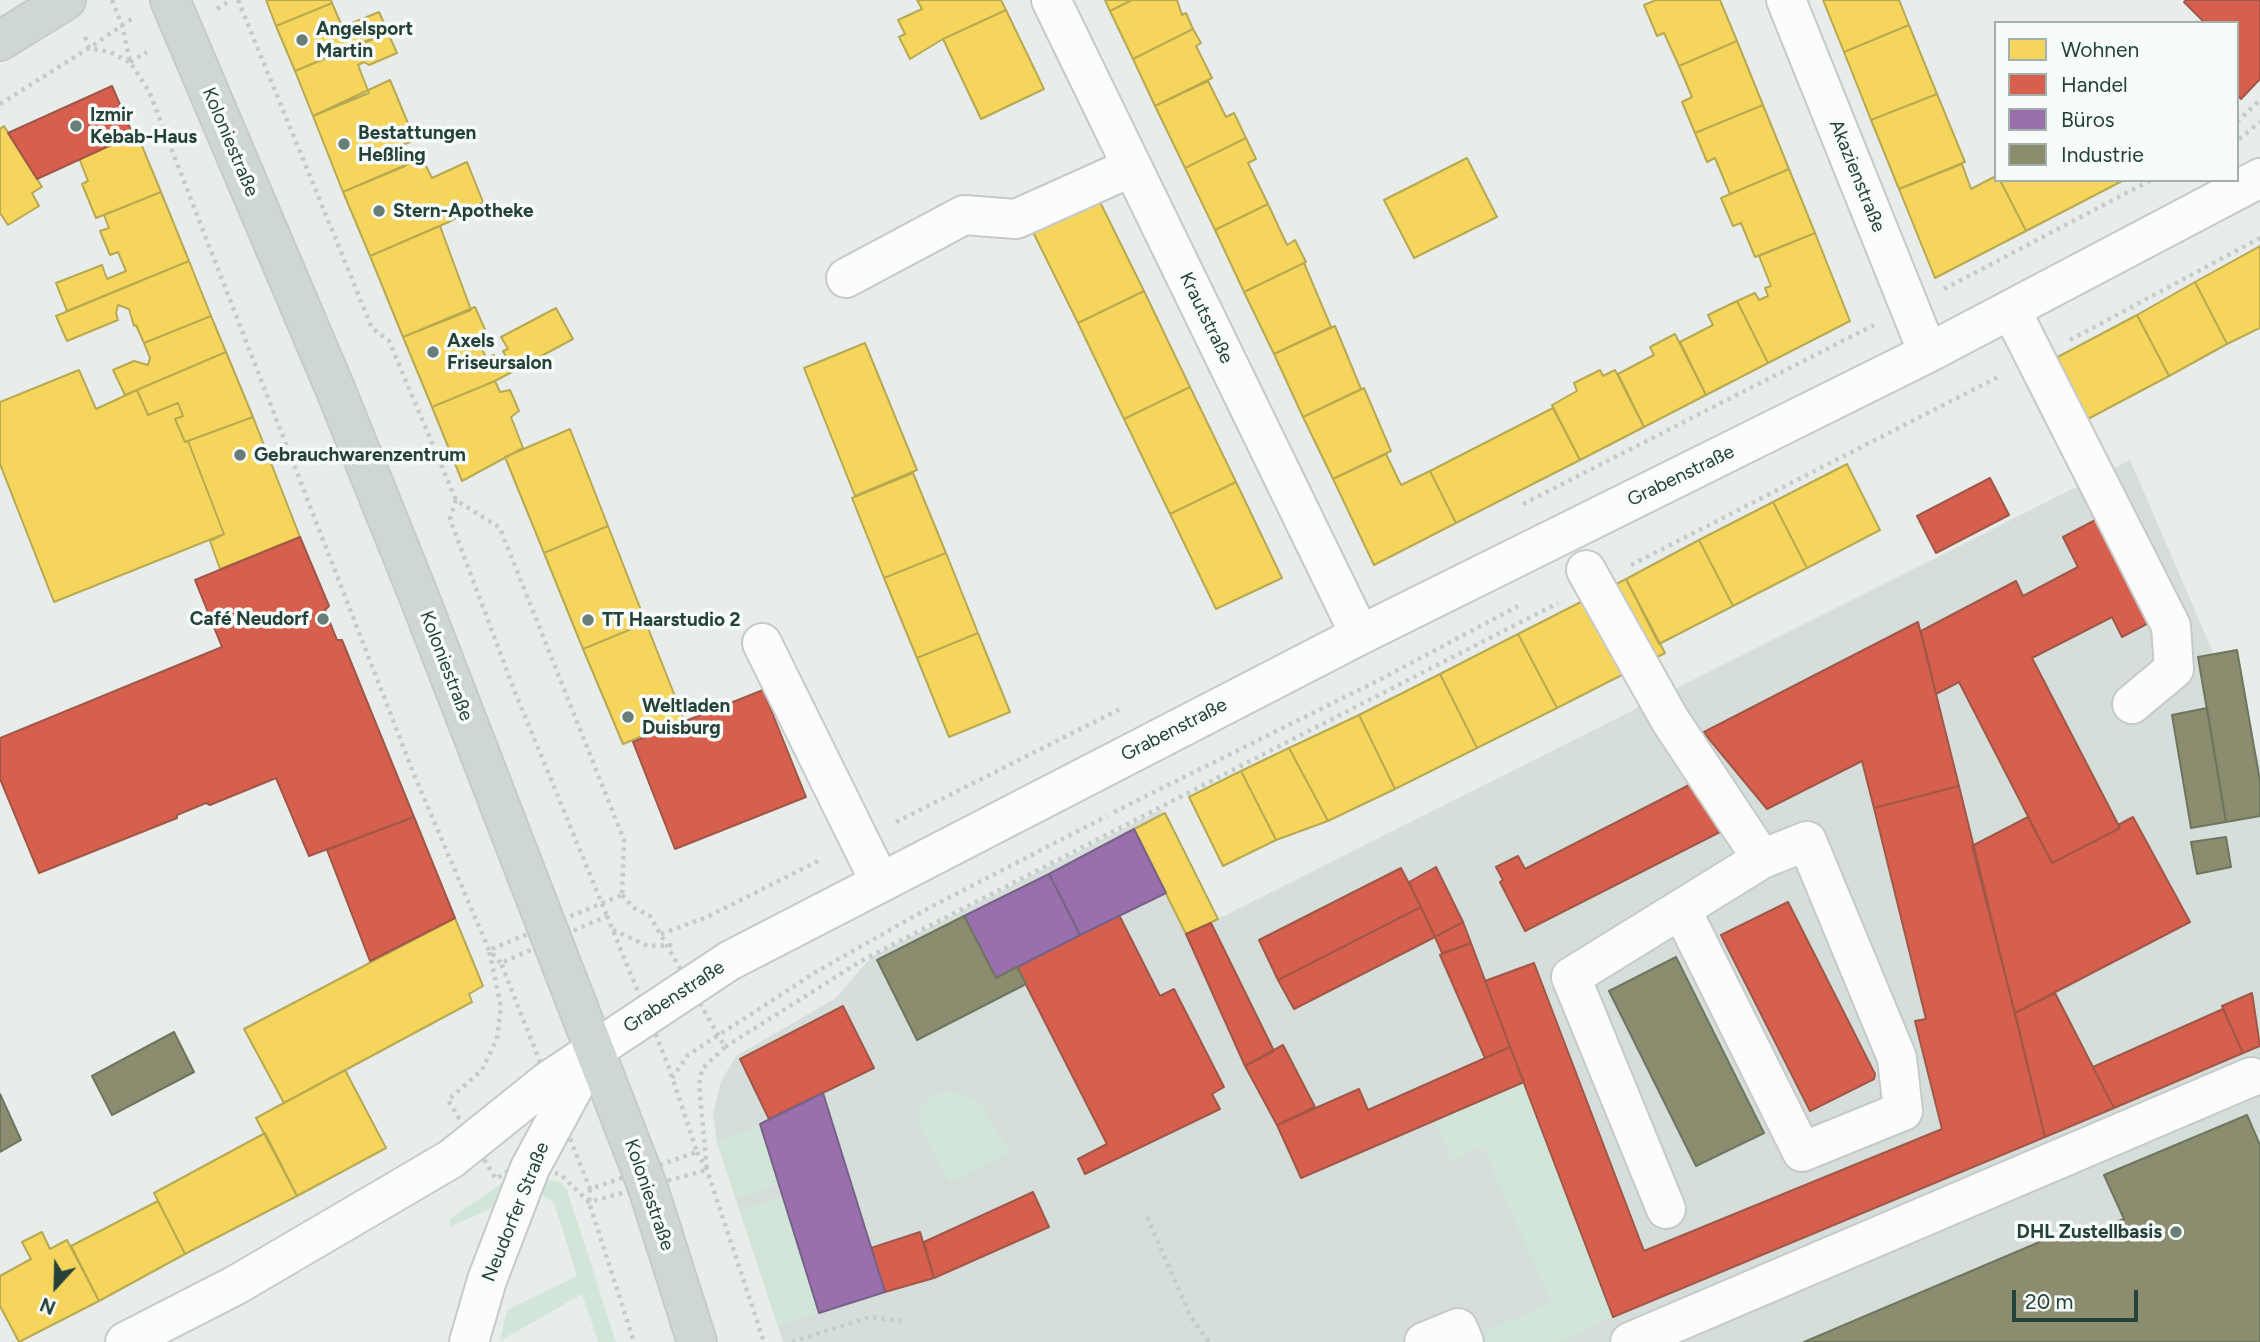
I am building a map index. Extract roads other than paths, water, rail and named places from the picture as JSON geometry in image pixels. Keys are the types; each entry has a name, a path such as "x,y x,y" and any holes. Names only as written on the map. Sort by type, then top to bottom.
{"main road":[{"path":"0,41 66,0"},
{"name":"Koloniestraße","path":"155,6 342,405 648,1188 697,1342"}],"street":[{"name":"Krautstraße","path":"1051,0 1360,635"},
{"name":"Akazienstraße","path":"1786,0 1928,353"},
{"path":"846,278 964,215 1016,219 1132,167"},
{"name":"Grabenstraße","path":"125,1342 236,1285 451,1159 548,1081 729,961 1360,635 1928,353 2260,178"},
{"path":"2011,310 2171,626 2174,669 2132,704"},
{"path":"1603,570 1671,720 1762,859"},
{"path":"762,643 880,882"},
{"path":"1666,1209 1571,977 1681,909 1762,859 1807,841 1897,1058 1903,1111 1802,1152 1681,909"},
{"name":"Neudorfer Straße","path":"468,1342 487,1280 530,1168 595,1049"},
{"path":"1630,1342 2251,1077"},
{"path":"1424,1342 1458,1328 1464,1342"}],"place":[{"name":"Angelsport Martin","path":"302,40"},
{"name":"Izmir Kebab-Haus","path":"76,126"},
{"name":"Bestattungen Heßling","path":"344,144"},
{"name":"Stern-Apotheke","path":"379,211"},
{"name":"Axels Friseursalon","path":"433,352"},
{"name":"Gebrauchwarenzentrum","path":"240,455"},
{"name":"Café Neudorf","path":"323,619"},
{"name":"TT Haarstudio 2","path":"588,620"},
{"name":"Weltladen Duisburg","path":"628,717"},
{"name":"DHL Zustellbasis","path":"2176,1232"}]}
